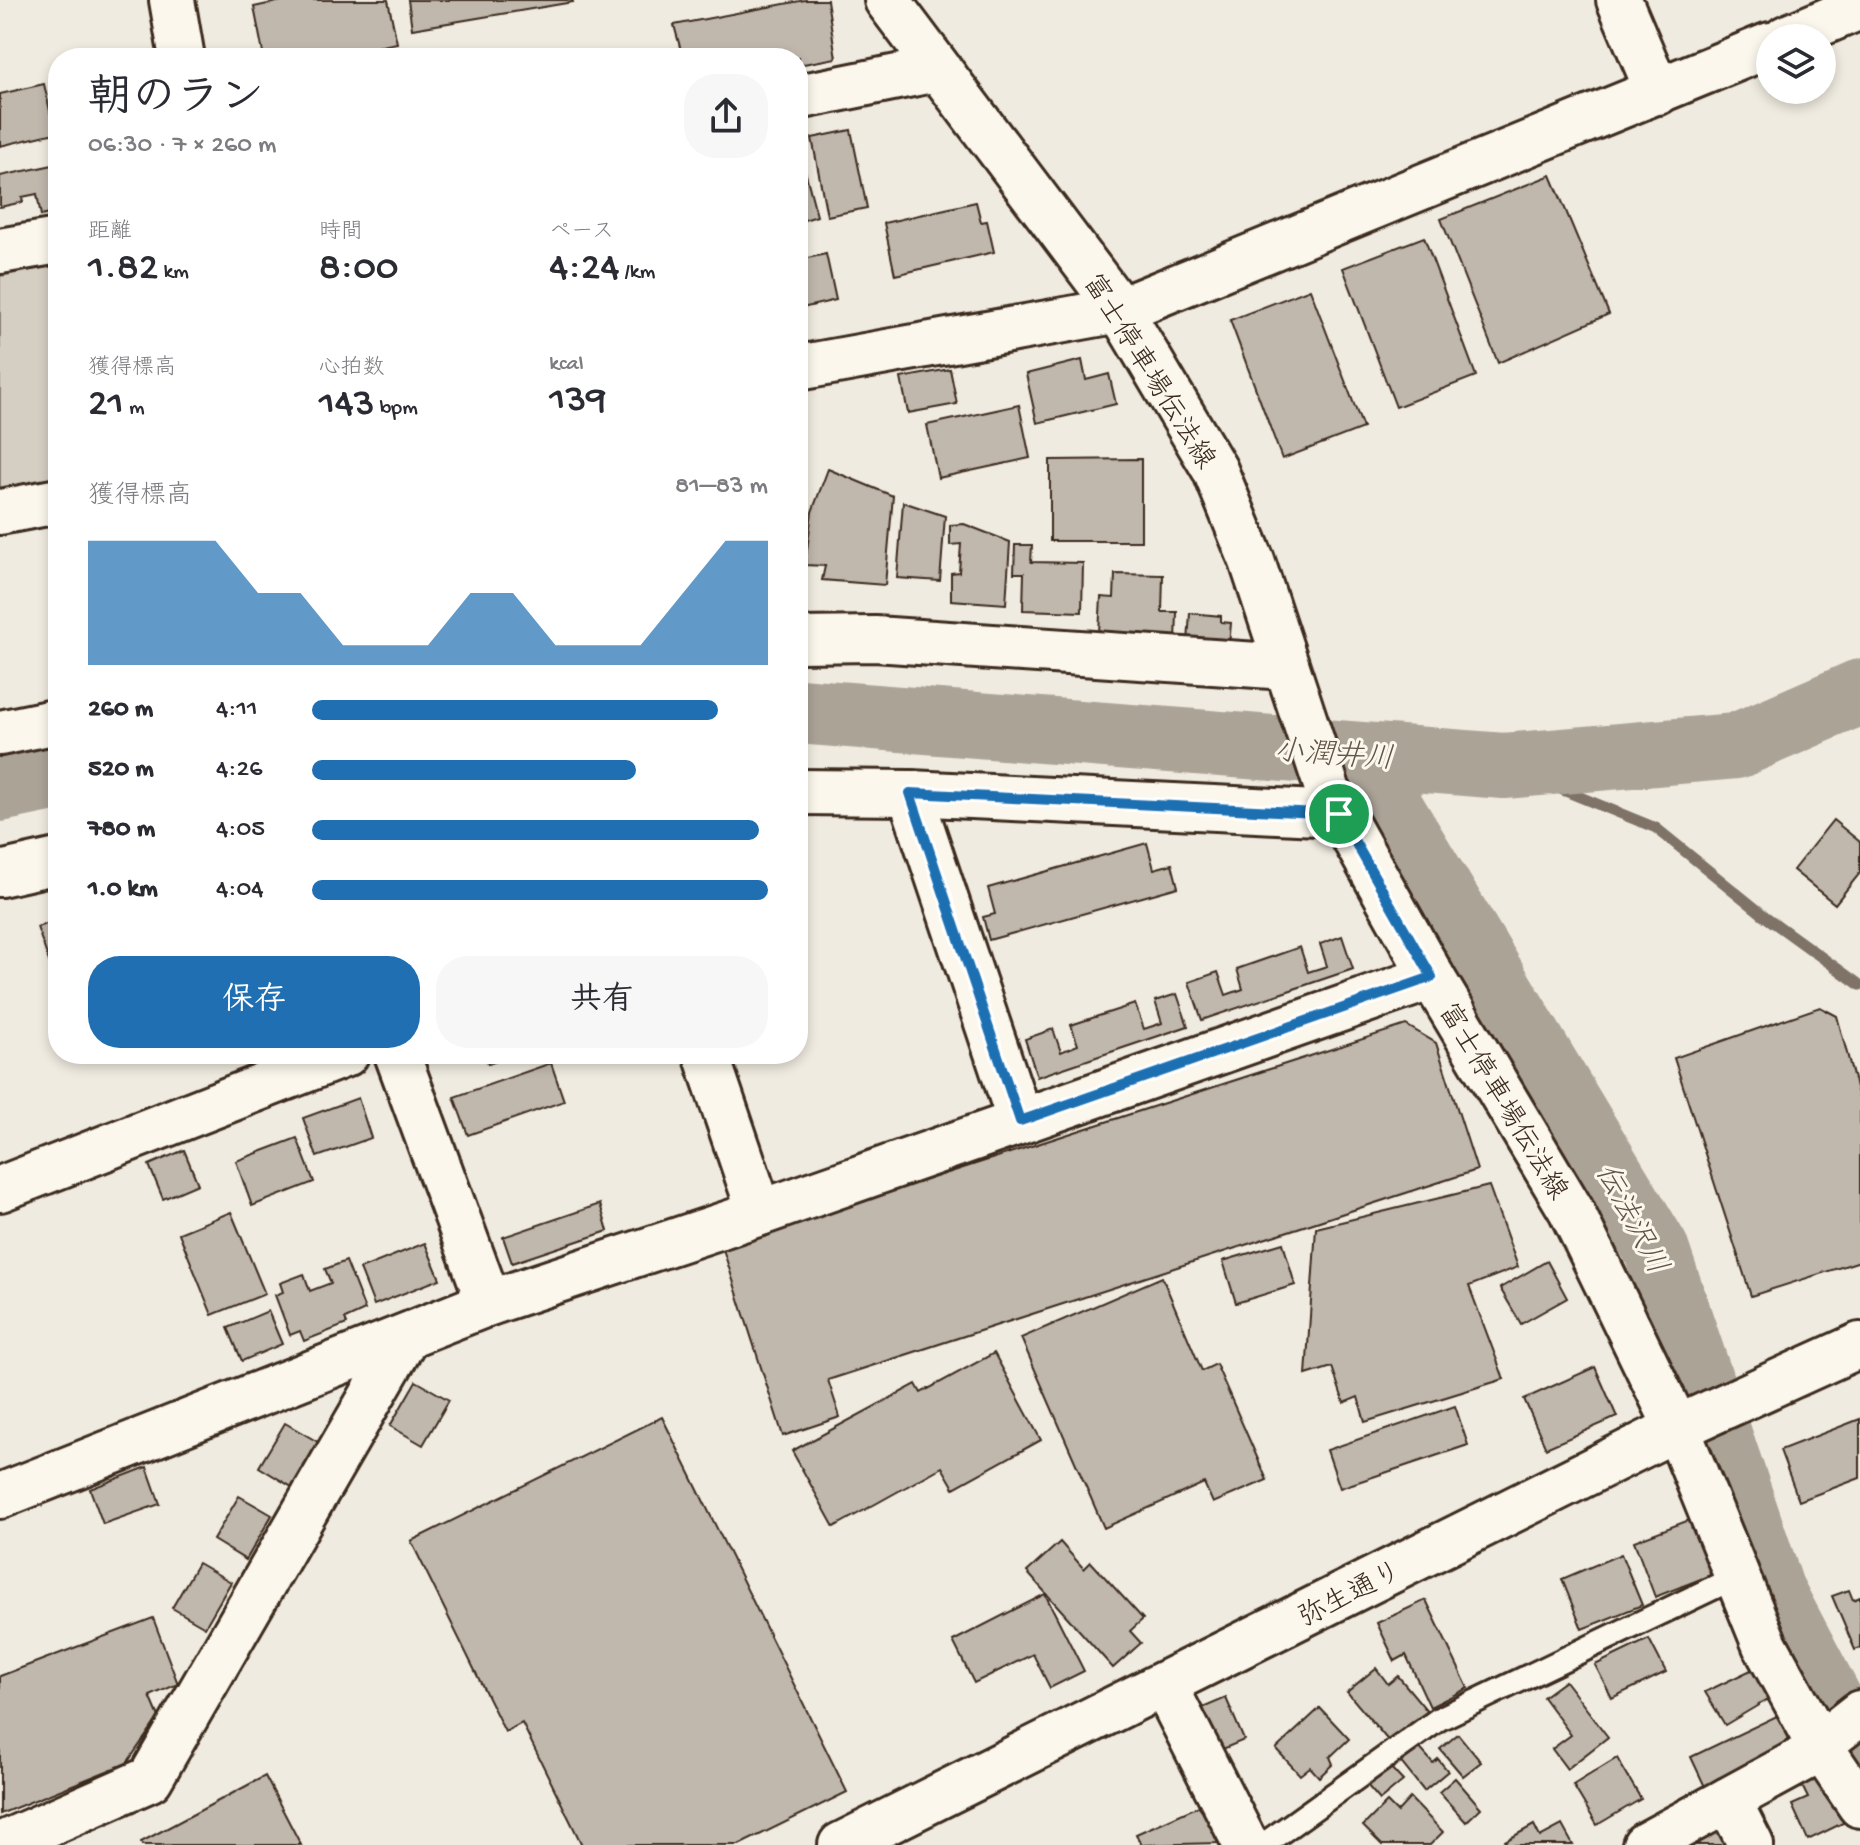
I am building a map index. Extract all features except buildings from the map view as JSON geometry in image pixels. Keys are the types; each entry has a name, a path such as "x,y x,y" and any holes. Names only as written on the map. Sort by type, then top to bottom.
{"street":[{"path":"172,0 180,48"},
{"name":"富士停車場伝法線","path":"887,0 1120,310 1215,470 1252,561 1334,803 1432,977 1571,1210 1677,1428 1765,1645 1843,1728 1860,1805"},
{"path":"1619,0 1658,92"},
{"path":"1819,24 1860,7"},
{"path":"808,366 1120,310 1756,51"},
{"path":"808,95 937,69"},
{"path":"0,251 48,243"},
{"path":"0,512 48,503"},
{"path":"808,640 875,639 1286,667"},
{"path":"0,733 48,723"},
{"path":"808,792 1334,803"},
{"path":"910,793 1020,1121"},
{"path":"0,874 48,863"},
{"path":"0,1496 489,1303 760,1213 1432,977"},
{"path":"0,1189 320,1064"},
{"path":"401,1064 489,1303"},
{"path":"709,1064 760,1213"},
{"path":"0,1845 77,1830 150,1779 406,1337"},
{"name":"弥生通り","path":"841,1845 1677,1428 1860,1345"},
{"path":"1164,1684 1246,1845"},
{"path":"1645,1845 1728,1800 1843,1728"},
{"path":"1728,1800 1751,1845"}],"lane":[{"path":"1263,1845 1439,1719 1738,1576"}],"shaded area":[{"path":"48,267 48,491 0,500 0,276"}],"waterway":[{"name":"小潤井川","path":"808,712 1504,766 1736,746 1860,692"},
{"name":"伝法沢川","path":"1359,755 1656,1249 1772,1591 1860,1758"},
{"path":"1504,766 1656,828 1766,917 1860,985"},
{"name":"小潤井川","path":"0,789 48,779"}],"route":[{"path":"910,793 1339,814 1432,977 1020,1121 910,793"}]}
